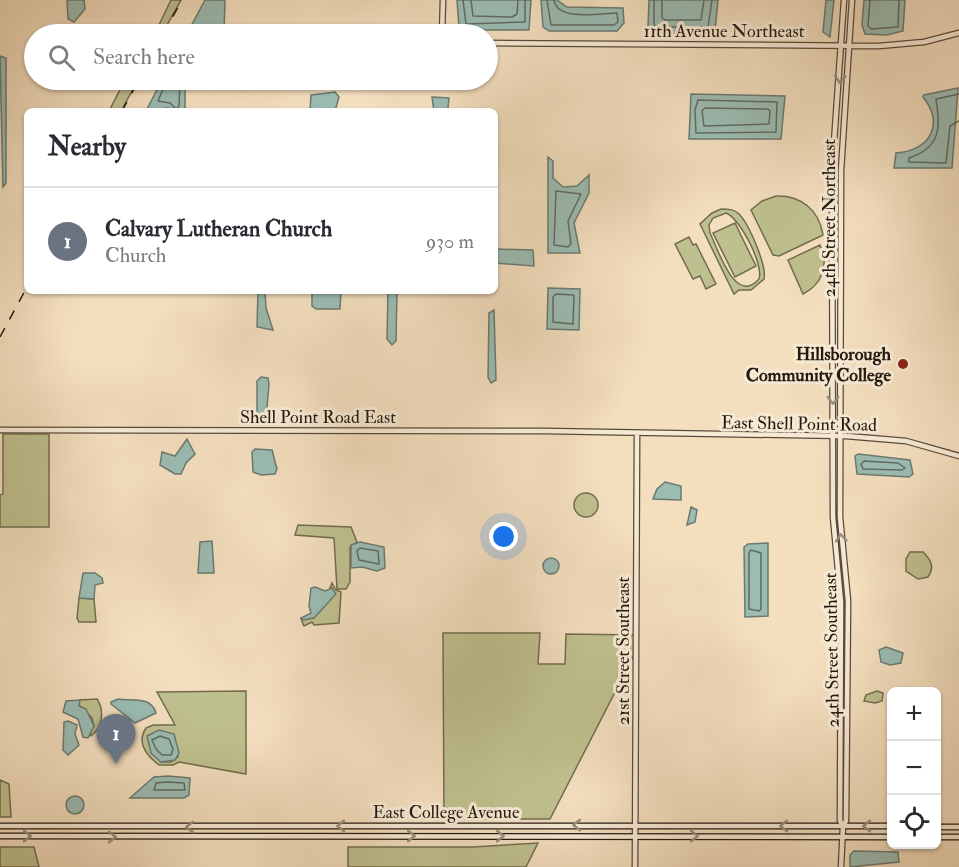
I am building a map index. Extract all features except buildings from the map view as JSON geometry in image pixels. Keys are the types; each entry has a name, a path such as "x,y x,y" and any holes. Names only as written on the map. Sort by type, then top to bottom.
{"street":[{"path":"443,0 443,24"},
{"name":"24th Street Northeast","path":"834,436 832,151 844,0"},
{"name":"24th Street Northeast","path":"842,436 841,152 852,0"},
{"name":"11th Avenue Northeast","path":"498,43 901,45 959,33"},
{"name":"Shell Point Road East","path":"0,430 545,431 637,435"},
{"name":"East Shell Point Road","path":"637,435 842,436 906,441 959,456"},
{"name":"21st Street Southeast","path":"635,867 637,435"},
{"name":"24th Street Southeast","path":"834,436 833,517 841,602 840,822 843,826"},
{"name":"24th Street Southeast","path":"841,867 842,836 846,816 849,601 840,517 842,436"},
{"name":"East College Avenue","path":"0,826 887,826"},
{"path":"941,827 959,827"},
{"name":"East College Avenue","path":"0,836 887,837"},
{"path":"941,837 959,837"}],"green space":[{"path":"171,0 181,0 168,24 159,24"},
{"path":"120,90 133,90 123,108 111,108"},
{"path":"776,196 801,201 813,211 823,235 779,256 773,255 751,210 762,201"},
{"path":"721,209 733,210 739,214 748,227 760,255 764,273 764,279 751,290 739,290 734,294 700,224 712,213","holes":["726,213 744,232 758,263 759,279 750,285 742,285 735,281 728,272 710,233 709,225 713,218"]},
{"path":"735,223 756,266 735,277 713,233"},
{"path":"689,237 693,245 696,244 716,284 706,289 700,276 693,279 675,244"},
{"path":"820,245 824,266 820,279 803,294 788,260"},
{"path":"3,434 49,434 49,527 0,527 0,495 3,494"},
{"path":"586,493 595,496 598,505 595,514 586,517 577,514 574,505 577,496"},
{"path":"298,525 351,527 357,542 350,547 350,582 346,589 337,589 334,538 295,535"},
{"path":"910,552 923,552 928,558 932,567 928,577 918,579 906,571 906,559"},
{"path":"332,583 336,590 341,592 339,623 314,625 312,622 304,626 301,619 314,618 332,588 330,588"},
{"path":"79,598 94,599 96,622 79,622 77,618"},
{"path":"443,633 540,633 538,664 565,664 566,634 634,635 634,655 550,819 444,819"},
{"path":"246,691 246,774 179,762 173,765 159,765 144,749 143,734 146,728 153,725 175,725 157,692","holes":["174,735 178,757 171,762 161,762"]},
{"path":"877,691 883,693 882,701 875,703 864,701 866,695"},
{"path":"97,699 102,714 98,729 91,736 90,731 94,726 92,718 78,704 80,700"},
{"path":"0,780 9,784 11,817 0,817"},
{"path":"538,843 526,867 348,867 348,847 473,847"},
{"path":"0,847 34,847 39,867 0,867"}],"water":[{"path":"67,0 84,0 85,9 74,22 68,19"},
{"path":"205,0 225,0 224,24 192,24"},
{"path":"457,0 531,0 529,30 498,30 498,24 459,24"},
{"path":"541,0 557,0 567,7 623,8 624,23 617,31 549,31 543,27"},
{"path":"649,0 718,0 715,31 712,33 651,34 648,28"},
{"path":"826,0 834,0 830,37 823,32"},
{"path":"864,0 905,0 903,31 887,35 865,34 862,25"},
{"path":"0,56 6,58 6,183 3,187"},
{"path":"958,88 952,168 894,168 896,153 918,147 930,134 933,117 924,95"},
{"path":"157,90 185,90 185,108 148,108"},
{"path":"335,92 339,97 336,108 310,108 311,95"},
{"path":"691,94 785,96 781,139 689,139"},
{"path":"432,97 449,98 448,108 434,108"},
{"path":"548,157 553,161 553,178 563,187 577,186 589,175 589,193 574,223 580,253 548,253"},
{"path":"498,249 533,250 534,266 498,263"},
{"path":"548,288 580,289 579,330 547,329"},
{"path":"258,294 265,294 266,308 273,330 257,327"},
{"path":"312,294 341,294 340,309 316,309 312,306"},
{"path":"388,294 397,294 396,341 392,345 387,339"},
{"path":"494,310 496,380 491,383 488,377 489,313"},
{"path":"261,377 268,378 269,384 266,420 257,417 257,381"},
{"path":"187,439 195,454 186,463 181,474 175,474 160,465 162,452 175,456"},
{"path":"255,449 272,450 277,469 275,474 261,475 253,472 252,452"},
{"path":"858,454 910,460 913,474 909,477 857,474 855,456"},
{"path":"665,482 681,486 681,500 653,499 657,489"},
{"path":"691,507 697,510 695,522 687,525"},
{"path":"212,541 214,573 198,573 200,542"},
{"path":"360,542 384,547 385,568 377,571 362,567 351,568 351,545"},
{"path":"768,543 768,616 745,617 744,547 748,544"},
{"path":"548,558 554,558 559,566 557,572 548,574 543,569 543,563"},
{"path":"83,573 95,573 102,578 103,583 95,585 94,599 79,598"},
{"path":"315,587 325,591 332,588 336,594 314,618 304,620 301,618 311,613 309,606 311,588"},
{"path":"886,647 903,653 901,663 890,665 881,662 879,650"},
{"path":"118,699 145,702 154,708 156,713 135,723 111,704"},
{"path":"80,700 79,706 86,709 94,726 88,738 83,737 78,719 63,712 66,701"},
{"path":"68,721 77,725 75,734 79,745 68,755 63,750 64,722"},
{"path":"159,730 174,734 179,753 175,760 161,762 151,753 147,736"},
{"path":"154,777 190,778 189,795 184,798 130,798"},
{"path":"75,796 83,801 84,805 79,813 75,814 67,809 66,805 71,797"},
{"path":"854,851 898,852 899,862 850,867 850,855"}],"railway":[{"path":"169,24 182,0"},
{"path":"124,108 134,90"},
{"path":"0,337 24,293"}],"place":[{"name":"Hillsborough Community College","path":"903,364"},
{"name":"Calvary Lutheran Church","path":"116,764"}]}
